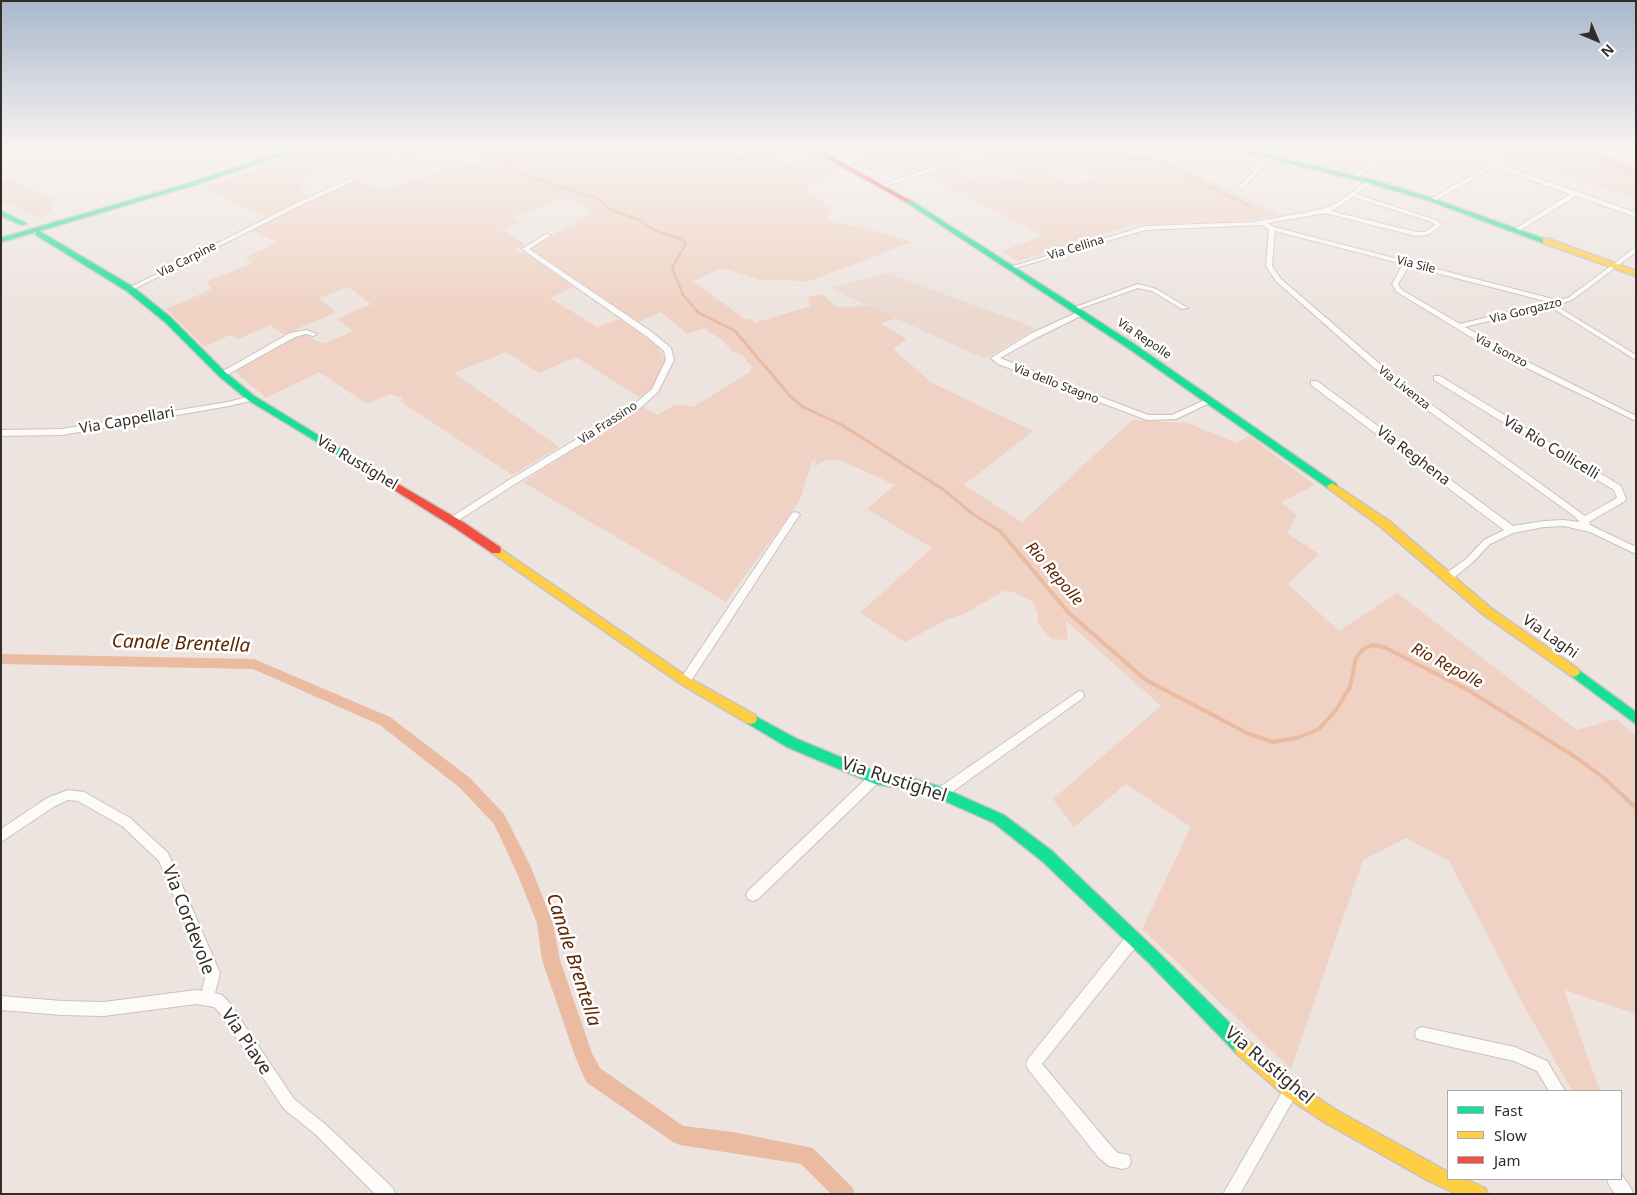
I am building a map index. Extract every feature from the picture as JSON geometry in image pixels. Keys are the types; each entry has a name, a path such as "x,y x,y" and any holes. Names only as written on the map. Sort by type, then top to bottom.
{"main road":[{"path":"1,235 116,202"},
{"path":"1,240 131,202"},
{"name":"Via Repolle","path":"909,202 1210,401 1385,524 1448,577"},
{"path":"1437,202 1636,274"},
{"path":"1,213 24,224"},
{"name":"Via Rustighel","path":"38,233 130,289 166,319 222,374 251,398 453,520 685,680 792,743 875,778 907,783 941,793 999,819 1047,856 1242,1046 1291,1090 1330,1116 1434,1176 1478,1194"},
{"name":"Via Laghi","path":"1448,577 1488,612 1598,688 1636,719"}],"street":[{"name":"Via Carpine","path":"130,289 303,202"},
{"name":"Via Cellina","path":"1010,268 1145,228 1263,223 1325,210 1340,202"},
{"path":"1325,210 1416,234 1426,234 1438,225 1434,221 1374,202"},
{"path":"1517,230 1562,202"},
{"path":"1600,202 1636,215"},
{"path":"1263,223 1272,228"},
{"name":"Via Sile","path":"1272,228 1560,303"},
{"name":"Via Livenza","path":"1272,228 1269,266 1278,280 1400,386 1585,524"},
{"name":"Via Frassino","path":"453,520 636,407 655,390 670,360 668,350 649,334 524,249 548,235"},
{"name":"Via Gorgazzo","path":"1458,327 1560,303 1594,282 1636,249"},
{"name":"Via Isonzo","path":"1407,263 1398,277 1396,287 1458,327 1505,354 1636,419"},
{"path":"1077,312 1138,286 1154,290 1184,308"},
{"path":"1552,306 1636,358"},
{"name":"Via dello Stagno","path":"1077,312 995,358 1001,362 1147,418 1173,417 1210,401"},
{"path":"222,374 293,335 306,332 313,334"},
{"name":"Via Rio Collicelli","path":"1437,378 1618,488 1622,499 1585,524"},
{"name":"Via Reghena","path":"1314,382 1511,530"},
{"name":"Via Cappellari","path":"1,432 62,432 229,404 251,398"},
{"path":"685,680 795,515"},
{"path":"1448,577 1487,542 1511,530 1564,523 1585,524 1636,551"},
{"path":"941,793 1079,695"},
{"path":"753,895 875,778"},
{"name":"Via Cordevole","path":"1,836 51,802 68,795 80,796 126,822 164,856 213,973 206,998"},
{"path":"1123,1160 1115,1160 1105,1152 1033,1064 1133,939"},
{"name":"Via Piave","path":"1,1003 104,1009 196,997 216,1000 224,1007 288,1104 320,1129 388,1194"},
{"path":"1422,1034 1515,1054 1542,1066 1557,1090"},
{"path":"1231,1194 1291,1090"},
{"path":"1616,1180 1625,1194"}],"shaded area":[{"path":"3,202 52,202 52,211 40,218"},
{"path":"234,202 554,202 513,217 520,221 502,230 524,243 523,247 515,249 515,252 526,253 574,287 550,298 597,327 620,319 657,346 665,359 653,388 639,397 576,357 539,373 506,352 454,373 559,447 512,475 400,401 404,398 390,394 367,404 319,372 266,398 234,371 298,335 305,335 323,344 353,331 337,319 371,304 348,287 319,298 336,312 284,335 270,325 238,339 230,335 204,347 166,309 212,289 206,282 252,263 245,258 276,242 252,230 271,219"},
{"path":"578,202 823,202 832,212 826,217 837,223 862,227 912,242 810,281 759,280 722,268 693,281 745,319 753,320 754,323 811,306 807,297 822,294 837,307 869,306 895,318 881,324 907,339 893,349 932,383 1033,431 964,485 1022,522 1132,420 1187,423 1237,443 1249,436 1315,485 1281,502 1297,515 1287,533 1319,554 1288,584 1339,631 1397,593 1577,730 1616,719 1636,736 1636,1014 1564,990 1600,1090 1571,1090 1523,1004 1449,861 1406,838 1363,860 1291,1069 1142,929 1191,827 1126,784 1074,827 1053,799 1161,706 1066,621 1068,640 1051,639 1038,623 1037,612 1032,601 1013,592 1004,591 964,614 948,619 905,642 860,613 932,548 867,509 895,485 840,460 826,460 814,467 816,460 812,461 800,500 726,602 523,482 642,406 657,415 676,404 693,407 750,372 752,367 742,355 733,352 722,340 704,328 687,334 661,312 639,322 530,248 588,216 590,212 585,205"},
{"path":"979,202 1252,202 1278,215 1243,222 1138,223 1018,261 1001,251 1043,236"},
{"path":"888,273 1036,328 985,359 829,288"}],"waterway":[{"name":"Rio Repolle","path":"602,202 609,209 639,220 654,230 683,240 686,243 672,268 683,295 699,313"},
{"path":"1241,202 1250,206"},
{"name":"Rio Repolle","path":"699,313 735,331 791,397 803,407 842,425 944,490 970,512 1000,532"},
{"name":"Rio Repolle","path":"1000,532 1069,613 1146,680 1249,734 1273,742 1297,738 1319,729 1336,710 1350,687 1356,658 1363,649 1372,645 1384,647 1468,690 1577,758 1604,778 1636,808"},
{"name":"Canale Brentella","path":"1,659 254,664 385,721 465,783 499,819 524,870 545,923 551,960 584,1056 593,1075 680,1135 806,1155 845,1194"}],"traffic: fast":[{"path":"1,240 131,202"},
{"path":"909,202 1131,346 1332,486"},
{"path":"1437,202 1546,241"},
{"path":"1,213 24,224"},
{"path":"39,233 130,289 167,319 222,374 251,398 367,469"},
{"path":"1574,672 1636,719"},
{"path":"751,719 792,743 875,778 907,783 941,793 999,819 1047,856 1153,957 1242,1047"}],"traffic: slow":[{"path":"1546,241 1636,274"},
{"path":"1332,486 1385,524 1488,612 1574,672"},
{"path":"496,550 685,681 751,719"},
{"path":"1242,1047 1291,1090 1330,1116 1435,1175 1479,1194"}],"traffic: jam":[{"path":"367,469 496,550"}]}
